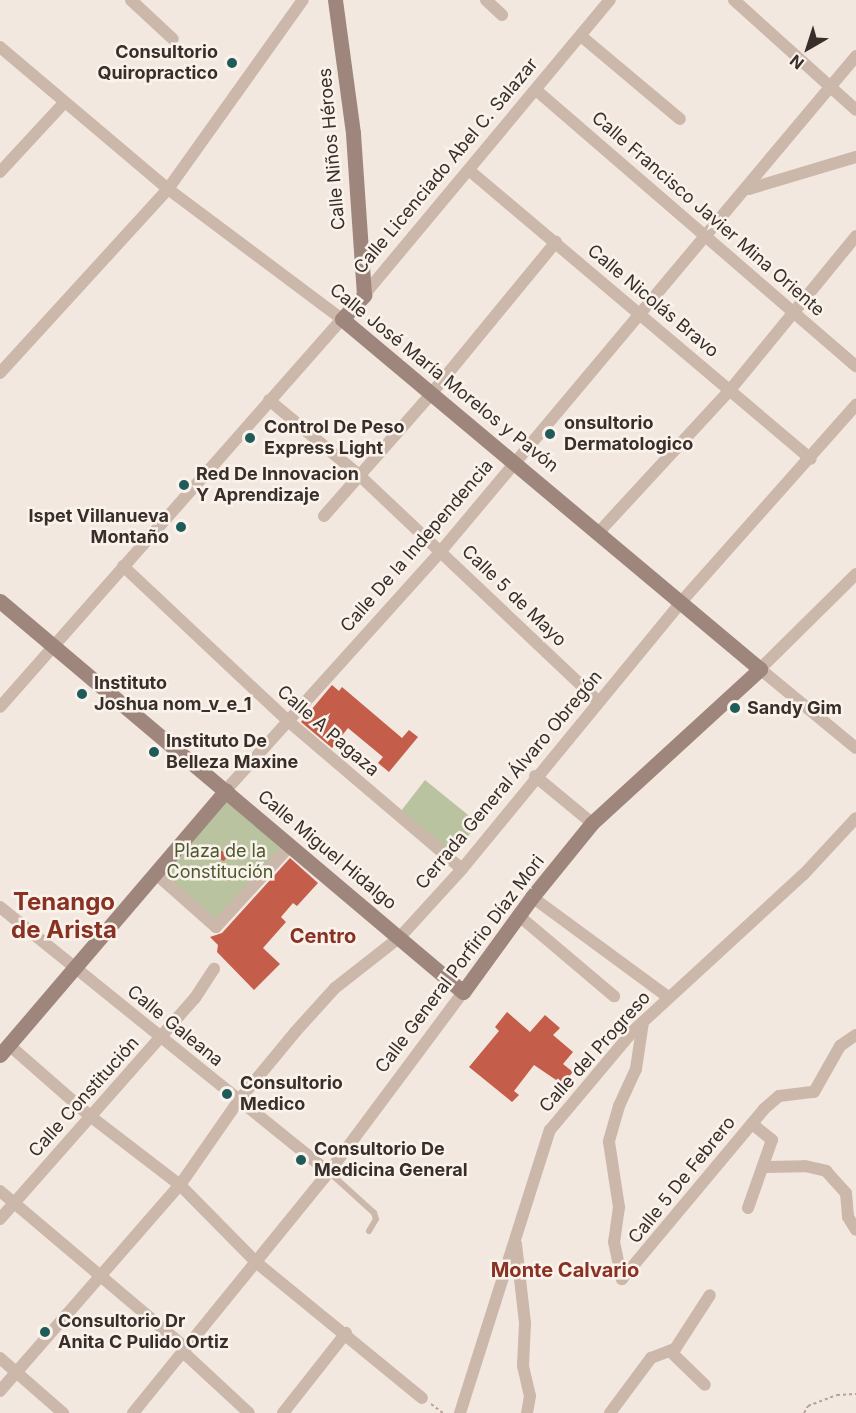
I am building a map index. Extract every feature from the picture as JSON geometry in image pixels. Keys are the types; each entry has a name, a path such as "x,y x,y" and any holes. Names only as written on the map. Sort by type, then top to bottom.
{"street":[{"path":"131,0 173,39"},
{"path":"0,374 168,189 303,0"},
{"name":"Calle Niños Héroes","path":"335,0 353,133 363,295"},
{"path":"486,0 502,15"},
{"name":"Calle Licenciado Abel C. Salazar","path":"0,707 470,171 610,0"},
{"path":"734,0 856,110"},
{"path":"581,36 680,119"},
{"name":"Calle José María Morelos y Pavón","path":"0,47 63,104 168,189 342,319 517,462 856,748"},
{"name":"Calle De la Independencia","path":"3,1046 75,969 226,790 441,551 705,236 748,190 856,56"},
{"name":"Calle Francisco Javier Mina Oriente","path":"536,90 796,311 856,366"},
{"path":"0,172 63,104"},
{"path":"748,190 856,157"},
{"name":"Calle Nicolás Bravo","path":"470,171 811,459"},
{"path":"598,532 730,390 856,236"},
{"path":"324,516 431,394 556,242"},
{"name":"Calle 5 de Mayo","path":"269,400 358,475 598,701"},
{"name":"Cerrada General Álvaro Obregón","path":"0,1391 180,1185 239,1100 335,988 400,937 462,869 535,776 681,602 811,459 856,405"},
{"name":"Calle A Pagaza","path":"123,566 288,721 462,869"},
{"name":"Calle General Porfirio Díaz Mori","path":"133,1413 329,1172 518,915 592,824 760,669 856,574"},
{"name":"Calle Miguel Hidalgo","path":"0,601 463,992"},
{"path":"535,776 592,824"},
{"name":"Calle del Progreso","path":"460,1413 550,1130 643,1022 804,874 856,818"},
{"path":"156,874 216,927 290,846"},
{"path":"532,897 668,998"},
{"name":"Calle Galeana","path":"0,907 329,1172"},
{"path":"518,915 614,996"},
{"name":"Calle Constitución","path":"0,1220 201,992 213,969"},
{"name":"Calle 5 De Febrero","path":"643,1022 636,1069 619,1106 609,1142 619,1207 614,1242 622,1279 752,1124 779,1096 818,1089 840,1046 856,1035"},
{"path":"3,1046 180,1185 257,1263 346,1333 422,1398"},
{"path":"748,1208 766,1167 772,1140 769,1134 752,1124"},
{"path":"766,1167 805,1166 826,1171 846,1193 848,1217 856,1230"},
{"path":"0,1191 102,1274 184,1349 249,1413"},
{"path":"516,1240 525,1313 523,1366 530,1396 527,1413"},
{"path":"610,1413 651,1358 671,1352 710,1295"},
{"path":"283,1413 346,1333"},
{"path":"671,1352 705,1385"},
{"path":"0,1358 63,1413"}],"lane":[{"path":"329,1172 374,1213 376,1219 369,1231"}],"path":[{"path":"804,1413 808,1406 837,1395 856,1394"}],"green space":[{"path":"425,780 478,823 452,857 401,811"},
{"name":"Plaza de la Constitución","path":"225,799 282,847 216,924 160,875"}],"building":[{"path":"332,685 339,691 342,687 402,738 409,730 418,737 389,772 378,763 383,757 348,728 332,748 301,722"},
{"path":"219,850 229,854 224,861 213,857"},
{"path":"290,858 318,883 297,906 293,903 281,917 286,922 263,948 280,964 254,990 217,952 218,945 210,937 222,933"},
{"path":"507,1012 530,1032 545,1015 560,1028 553,1035 573,1052 563,1064 573,1072 562,1084 534,1065 514,1091 519,1095 512,1102 469,1067 499,1031 495,1027"}],"place":[{"name":"Consultorio Quiropractico","path":"232,63"},
{"name":"onsultorio Dermatologico","path":"550,434"},
{"name":"Control De Peso Express Light","path":"250,438"},
{"name":"Red De Innovacion Y Aprendizaje","path":"184,485"},
{"name":"Ispet Villanueva Montaño","path":"181,527"},
{"name":"Instituto Joshua nom_v_e_1","path":"82,694"},
{"name":"Sandy Gim","path":"735,708"},
{"name":"Instituto De Belleza Maxine","path":"154,752"},
{"name":"Consultorio Medico","path":"227,1094"},
{"name":"Consultorio De Medicina General","path":"301,1160"},
{"name":"Consultorio Dr Anita C Pulido Ortiz","path":"45,1332"}],"district":[{"name":"Tenango de Arista","path":"64,916"},
{"name":"Centro","path":"323,936"},
{"name":"Monte Calvario","path":"565,1270"}]}
